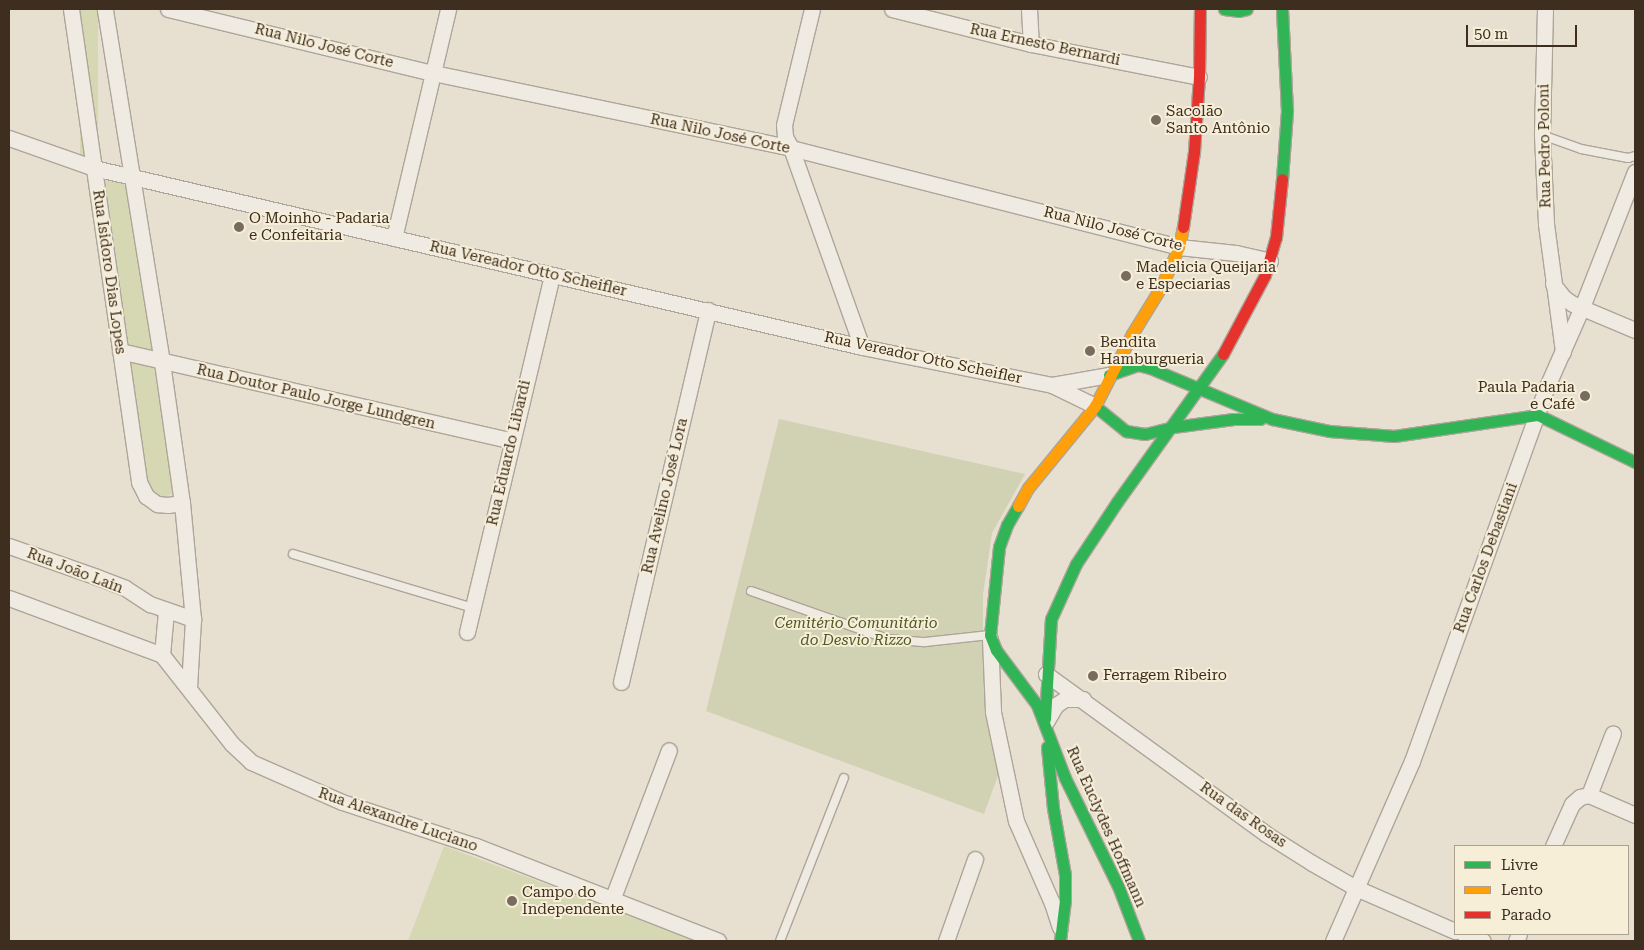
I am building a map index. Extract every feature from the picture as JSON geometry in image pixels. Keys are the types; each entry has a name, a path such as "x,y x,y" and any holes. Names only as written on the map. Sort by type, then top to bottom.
{"street":[{"name":"Rua Isidoro Dias Lopes","path":"71,9 139,482 146,496 157,504 168,506 182,503"},
{"path":"105,9 162,362 182,503 193,619 189,687"},
{"name":"Rua Nilo José Corte","path":"168,9 433,73 791,148 1178,247 1236,253 1270,261"},
{"path":"394,238 448,9"},
{"path":"812,9 784,125 785,137 791,148 862,347"},
{"name":"Rua Ernesto Bernardi","path":"892,9 1031,44 1199,77"},
{"path":"1029,9 1031,44"},
{"path":"1061,937 1052,903 1016,822 993,712 990,635 999,548 1006,525 1028,488 1095,406 1110,375 1161,287 1178,247 1185,217 1194,152 1199,77 1200,9"},
{"path":"1224,9 1239,11 1247,9"},
{"path":"1061,937 1066,900 1065,875 1053,808 1039,677 1051,619 1076,564 1117,502 1173,427 1226,350 1266,275 1278,229 1287,111 1282,9"},
{"name":"Rua Pedro Poloni","path":"1545,9 1542,136 1546,224 1552,282 1563,352"},
{"name":"Rua Vereador Otto Scheifler","path":"9,138 94,168 131,177 862,347 1052,385 1095,406 1106,417 1126,431 1145,434 1173,427 1233,419 1272,419"},
{"name":"Rua Carlos Debastiani","path":"1333,941 1412,761 1546,391 1582,307 1635,172"},
{"name":"Rua Eduardo Libardi","path":"467,632 552,274"},
{"path":"1552,282 1564,298 1635,330"},
{"name":"Rua Avelino José Lora","path":"621,682 708,310"},
{"name":"Rua Doutor Paulo Jorge Lundgren","path":"120,351 512,441"},
{"name":"Rua Vereador Otto Scheifler","path":"1052,385 1110,375 1125,368 1138,366 1176,378 1197,390 1272,419"},
{"path":"1272,419 1329,431 1394,436 1538,415 1635,462"},
{"name":"Rua João Lain","path":"9,546 106,580 166,611"},
{"path":"9,598 162,655 166,611 193,619"},
{"name":"Rua Euclydes Hoffmann","path":"990,635 996,650 1037,705 1066,778 1118,886 1139,941"},
{"path":"996,650 1039,677"},
{"name":"Rua Alexandre Luciano","path":"162,655 232,744 251,762 342,802 476,846 718,941"},
{"name":"Rua das Rosas","path":"1039,677 1083,698 1266,834 1356,888 1454,931"},
{"path":"1044,725 1056,705 1065,699 1083,698"},
{"path":"1589,795 1613,733"},
{"path":"612,900 669,750"},
{"path":"1553,845 1572,804 1580,796 1589,795 1635,815"},
{"path":"946,941 974,859"},
{"path":"1467,935 1484,941"}],"lane":[{"path":"1542,136 1581,149 1628,158 1635,156"},
{"path":"293,554 473,608"},
{"path":"751,591 888,639 925,642 990,635"},
{"path":"780,941 844,778"}],"green space":[{"path":"80,9 98,9 98,165 80,165"},
{"path":"98,178 128,185 154,351 123,347"},
{"path":"126,361 154,366 173,493 162,499 148,494"},
{"name":"Cemitério Comunitário do Desvio Rizzo","path":"779,419 1025,474 992,533 983,595 983,642 999,773 984,814 706,711"},
{"name":"Campo do Independente","path":"444,846 698,941 408,941"}],"traffic: fast":[{"path":"1224,9 1239,11 1247,9"},
{"path":"1282,9 1287,111 1282,179"},
{"path":"1045,719 1051,619 1076,564 1117,502 1223,354"},
{"path":"1109,375 1138,365 1150,368 1272,419 1329,431 1394,436 1538,415 1635,462"},
{"path":"1095,406 1126,431 1145,434 1173,427 1233,419 1260,419"},
{"path":"1018,506 1007,525 999,547 990,635 996,650 1037,705 1065,778 1118,886 1139,941"},
{"path":"1047,747 1053,808 1065,875 1065,900 1060,941"}],"traffic: slow":[{"path":"1018,506 1028,488 1095,406 1132,334 1161,287 1179,247 1183,227"}],"traffic: jam":[{"path":"1183,227 1194,152 1199,77 1200,9"},
{"path":"1223,354 1265,275 1276,237 1282,179"}],"place":[{"name":"Sacolão Santo Antônio","path":"1156,120"},
{"name":"O Moinho - Padaria e Confeitaria","path":"239,227"},
{"name":"Madelicia Queijaria e Especiarias","path":"1126,276"},
{"name":"Bendita Hamburgueria","path":"1090,351"},
{"name":"Paula Padaria e Café","path":"1585,396"},
{"name":"Ferragem Ribeiro","path":"1093,676"},
{"name":"Campo do Independente","path":"512,901"}]}
